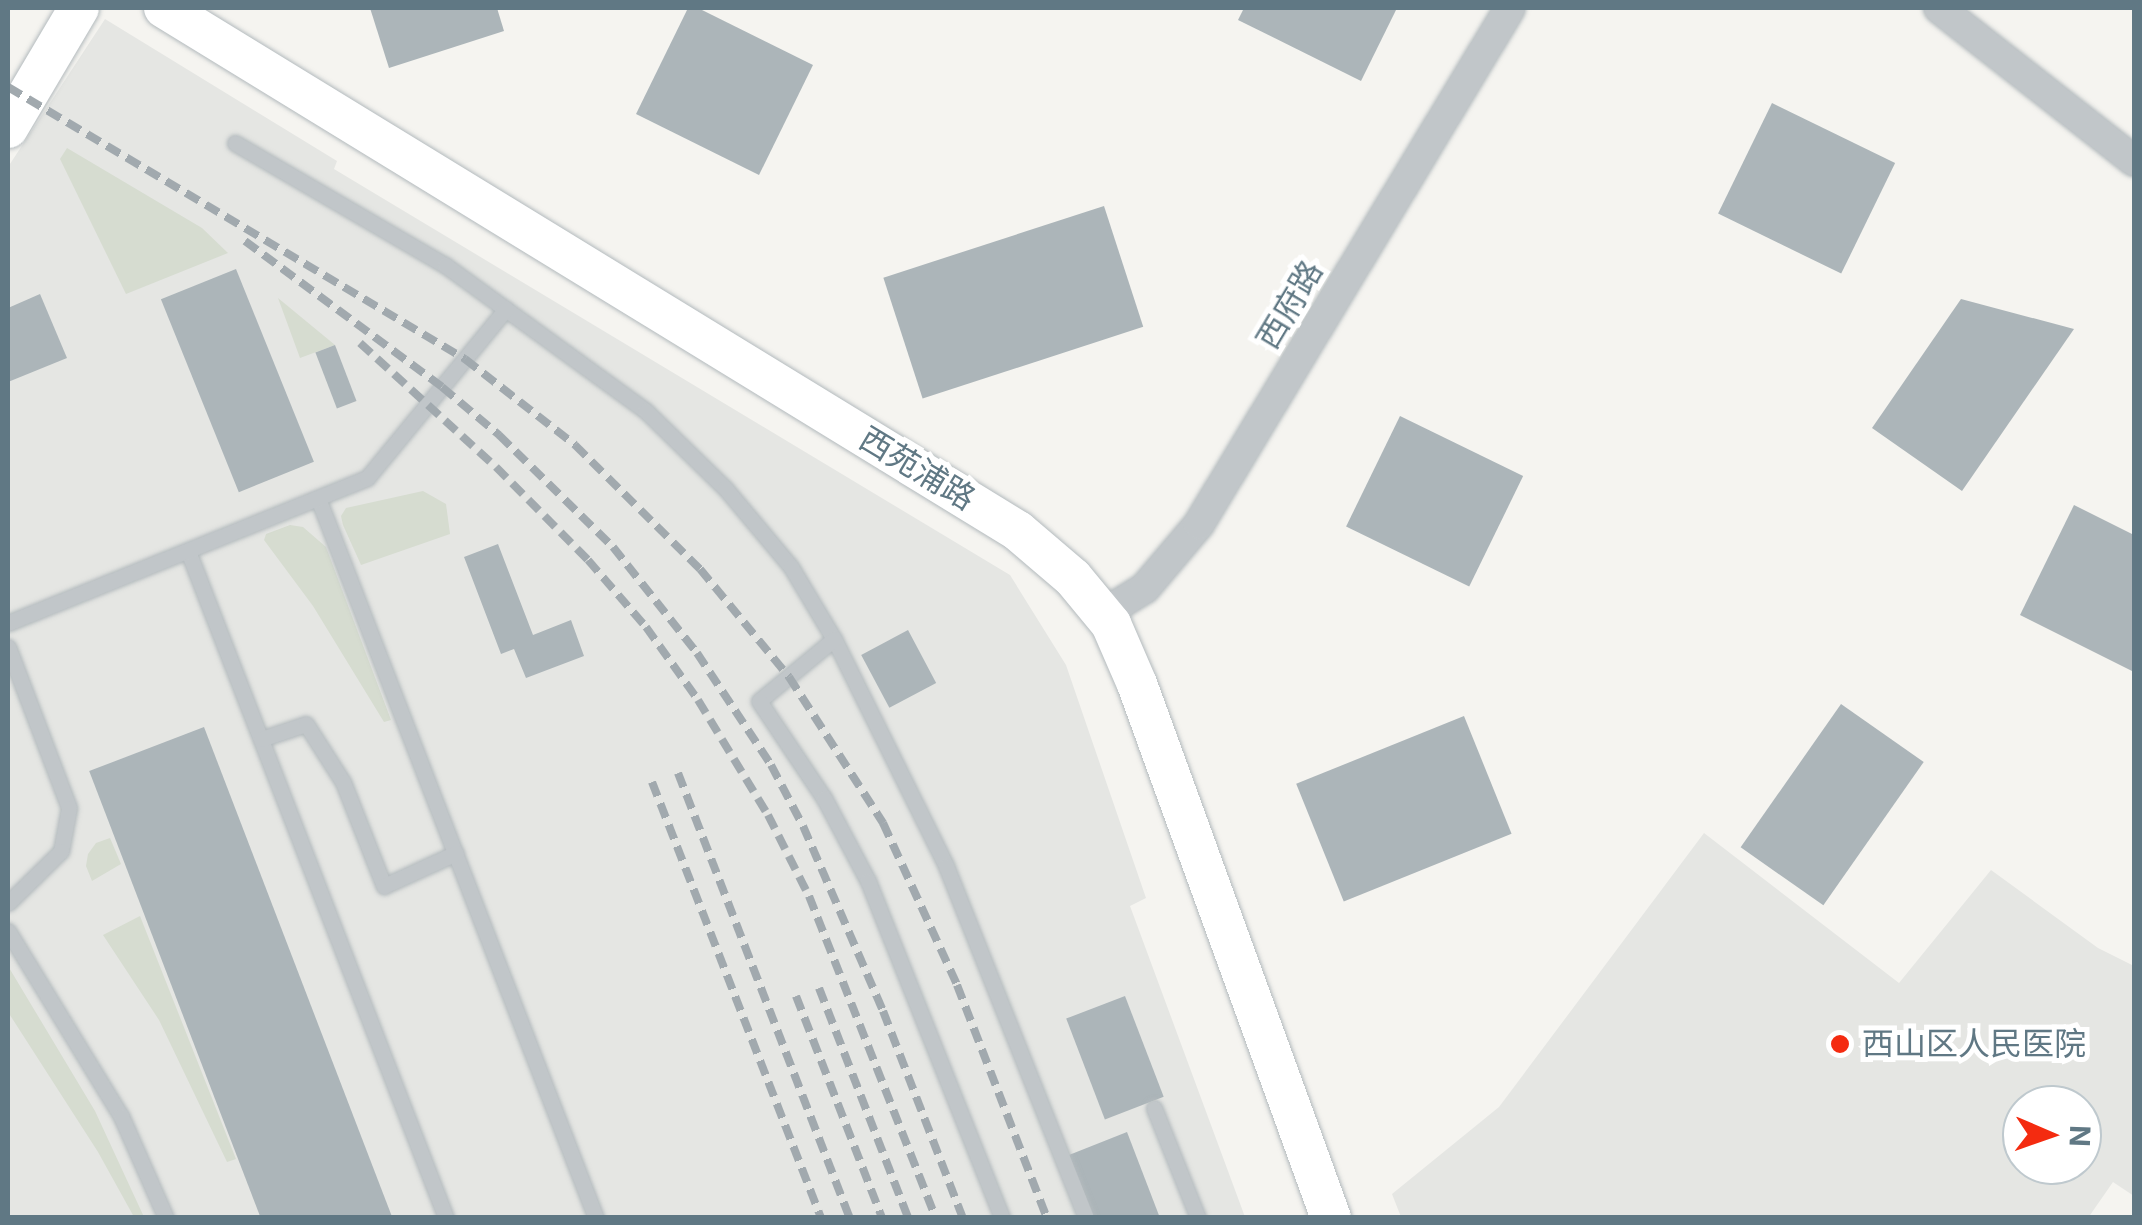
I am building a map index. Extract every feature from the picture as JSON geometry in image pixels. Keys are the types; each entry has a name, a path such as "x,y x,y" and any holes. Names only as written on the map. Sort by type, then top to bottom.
{"street":[{"path":"8,76 49,8"},
{"path":"8,128 79,8"},
{"name":"西苑浦路","path":"164,8 1018,531 1073,578 1103,614 1137,684 1331,1218"},
{"name":"西府路","path":"1103,614 1145,588 1198,524 1510,8"},
{"path":"1940,8 2134,161"}],"lane":[{"path":"235,143 445,266 646,411 725,488 791,567 834,640 946,866 1086,1218"},
{"path":"8,623 367,478 506,309"},
{"path":"318,498 596,1218"},
{"path":"188,551 446,1218"},
{"path":"834,640 759,700 824,798 868,881 1002,1218"},
{"path":"8,647 69,808 60,851 8,903"},
{"path":"261,739 306,724 343,782 384,886 456,853"},
{"path":"8,931 121,1116 166,1218"},
{"path":"1154,1108 1198,1218"}],"shaded area":[{"path":"105,19 337,161 334,169 1010,575 1066,665 1146,898 1130,906 1245,1217 8,1218 8,167"},
{"path":"67,148 202,228 228,253 126,294 60,159"},
{"path":"278,298 335,345 300,358"},
{"path":"423,491 446,504 450,534 361,565 343,525 341,516 346,508"},
{"path":"290,525 303,527 326,547 391,720 384,722 313,606 264,540 266,534"},
{"name":"西山区人民医院","path":"1704,833 1899,983 1991,870 2098,948 2134,966 2134,1196 2113,1182 2088,1218 1401,1217 1392,1194 1499,1107"},
{"path":"110,838 121,864 92,881 86,866 88,854 96,843"},
{"path":"140,916 236,1159 227,1162 159,1020 103,935"},
{"path":"8,966 95,1111 144,1217 134,1217 98,1152 8,1012"}],"building":[{"path":"370,8 497,8 504,31 389,68"},
{"path":"688,8 698,8 813,65 759,175 636,114"},
{"path":"1244,8 1397,8 1361,81 1238,20"},
{"path":"1772,103 1895,163 1841,274 1718,214"},
{"path":"1104,206 1143,327 923,398 883,278"},
{"path":"236,269 314,462 239,492 161,299"},
{"path":"40,294 67,358 8,382 8,308"},
{"path":"1961,299 2074,329 1962,491 1872,428"},
{"path":"335,345 357,401 337,409 315,353"},
{"path":"1400,416 1523,476 1469,587 1346,527"},
{"path":"2074,505 2134,535 2134,672 2020,615"},
{"path":"498,544 533,635 571,620 584,656 526,678 514,649 501,654 464,557"},
{"path":"908,630 936,683 889,708 861,655"},
{"path":"1841,704 1924,762 1823,905 1741,847"},
{"path":"1464,716 1512,834 1344,902 1296,784"},
{"path":"204,727 392,1218 261,1218 89,771"},
{"path":"1125,996 1164,1097 1105,1119 1066,1019"},
{"path":"1127,1132 1160,1218 1093,1218 1069,1155"}],"railway":[{"path":"8,87 465,359 575,445 700,569 789,677 883,823 957,985 1047,1218"},
{"path":"245,241 442,387 499,435 613,547 697,653 771,765 803,826 883,1011 963,1218"},
{"path":"360,343 496,467 588,560 646,627 698,700 768,815 809,896 936,1218"},
{"path":"678,773 850,1218"},
{"path":"652,782 821,1218"},
{"path":"819,988 908,1218"},
{"path":"796,996 882,1218"}],"place":[{"name":"西山区人民医院","path":"1840,1044"}]}
